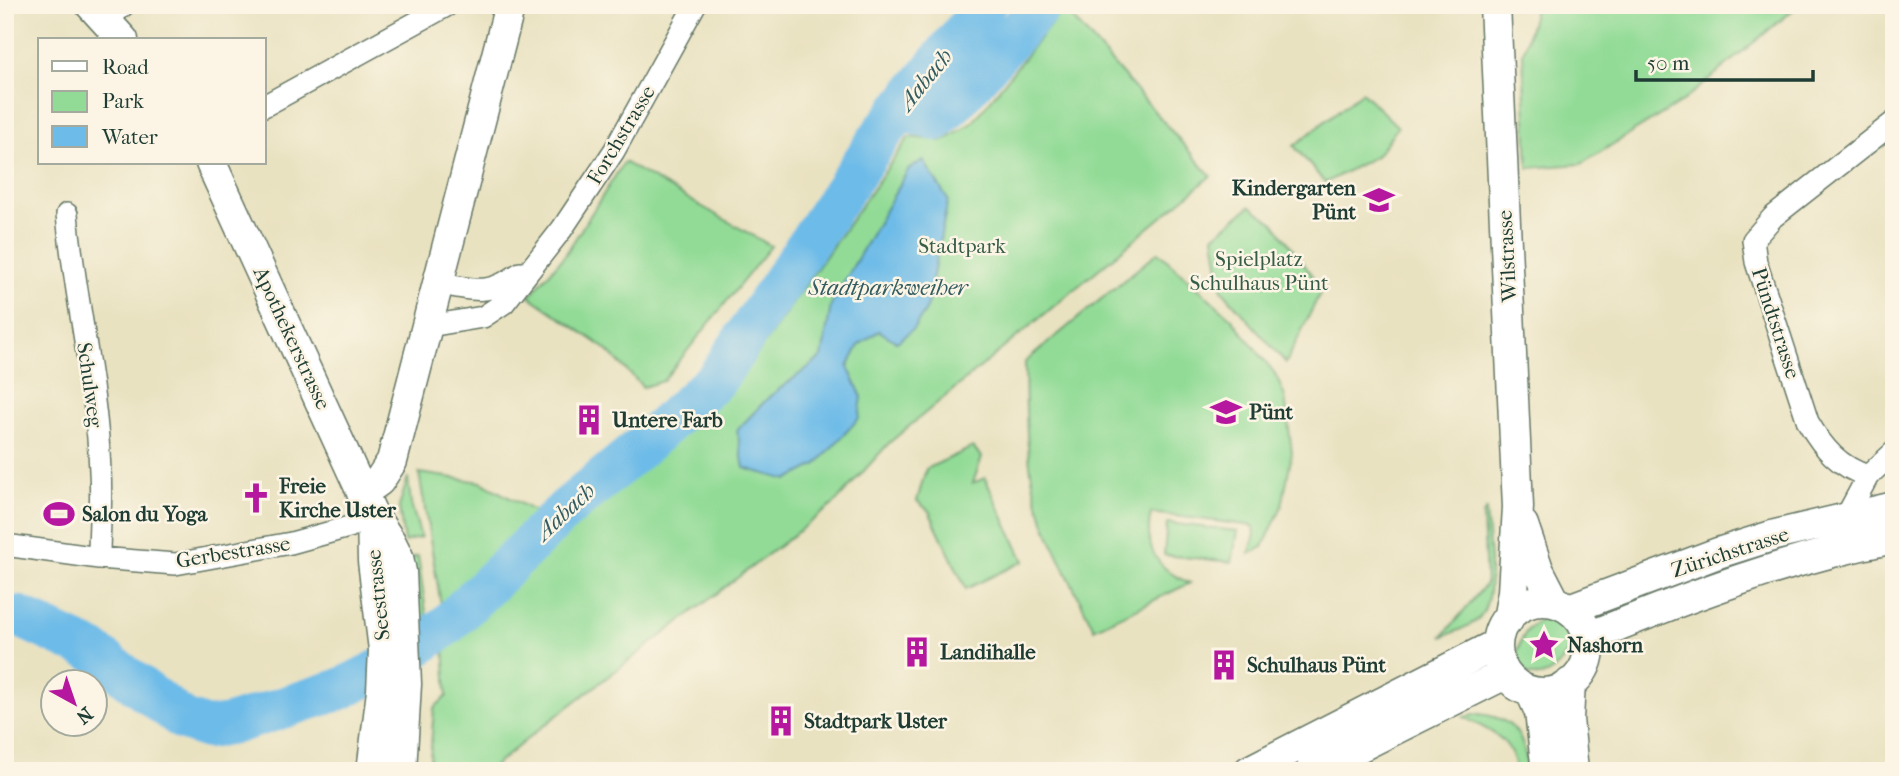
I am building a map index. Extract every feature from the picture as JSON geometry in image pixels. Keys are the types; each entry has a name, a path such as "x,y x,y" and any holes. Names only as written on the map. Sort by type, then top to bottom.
{"street":[{"path":"266,105 448,5"},
{"path":"367,504 392,461 440,284 510,5"},
{"name":"Forchstrasse","path":"429,326 483,317 504,303 539,260 614,151 695,5"},
{"name":"Wilstrasse","path":"1495,5 1518,507 1513,592 1502,632"},
{"name":"Pündtstrasse","path":"1864,481 1843,466 1818,440 1808,422 1756,262 1753,240 1773,217 1894,122"},
{"name":"Apothekerstrasse","path":"211,164 367,504"},
{"name":"Schulweg","path":"67,214 71,264 90,376 100,470 99,558"},
{"name":"Forchstrasse","path":"440,284 478,290 500,286 539,260"},
{"path":"1846,517 1864,481 1894,452"},
{"name":"Gerbestrasse","path":"5,545 99,558 175,564 291,543 349,527 367,504"},
{"name":"Seestrasse","path":"367,504 373,561 395,644 394,687 401,771"},
{"name":"Wilstrasse","path":"1518,507 1538,569 1562,606"},
{"name":"Zürichstrasse","path":"1562,606 1718,553 1846,517 1894,508"},
{"name":"Zürichstrasse","path":"1588,637 1755,573 1841,548 1894,538"},
{"path":"1528,603 1562,606 1582,621 1588,637 1588,654 1565,687 1552,692 1531,692 1516,685 1505,674 1498,660 1502,632 1516,609 1528,603"},
{"path":"1249,771 1502,632"},
{"path":"1311,771 1505,674"},
{"path":"1570,683 1568,719 1573,771"},
{"name":"Seestrasse","path":"372,771 394,687"},
{"path":"1531,692 1540,712 1547,771"}],"green space":[{"path":"1536,5 1799,5 1683,101 1581,164 1528,168 1523,53"},
{"name":"Stadtpark","path":"1064,8 1211,176 889,443 834,504 488,771 429,771 434,708 447,696 442,611 419,473 481,482 565,528 739,380 909,137 944,141 972,123"},
{"path":"1362,92 1398,127 1376,156 1325,183 1294,146"},
{"path":"624,162 771,246 663,381 643,387 606,349 529,296 565,255"},
{"name":"Spielplatz Schulhaus Pünt","path":"1250,206 1274,223 1322,289 1286,363 1222,290 1214,236"},
{"path":"1158,252 1232,319 1276,375 1285,397 1292,453 1282,506 1263,547 1249,554 1255,535 1254,526 1151,513 1149,537 1155,556 1169,572 1190,583 1094,629 1054,547 1036,496 1028,446 1025,362"},
{"path":"973,447 982,457 973,483 985,478 1024,561 966,589 929,511 917,501 926,469"},
{"path":"408,477 411,504 421,537 404,542 399,507"},
{"path":"1486,509 1490,583 1484,611 1473,623 1442,637 1486,584 1483,515"},
{"path":"1167,523 1238,531 1232,562 1164,555"},
{"path":"418,556 427,620 420,624 410,558"},
{"path":"1550,618 1565,628 1570,641 1558,666 1546,674 1533,676 1523,669 1517,652 1528,629 1543,619"},
{"path":"1479,714 1502,720 1516,731 1524,748 1528,771 1516,769 1509,749 1498,736 1464,717"}],"water":[{"name":"Stadtparkweiher","path":"923,160 948,200 926,310 913,329 897,342 879,331 859,345 848,367 862,397 859,418 816,465 787,480 744,468 737,430 769,397 822,357 831,305 908,170"}],"waterway":[{"name":"Aabach","path":"5,616 20,617 93,651 184,720 207,728 229,725 341,689 397,661 447,625 566,509 640,448 717,378 883,132 985,5"},
{"path":"900,110 936,120 1041,5"}],"place":[{"name":"Kindergarten Pünt","path":"1379,200"},
{"name":"Pünt","path":"1226,412"},
{"name":"Untere Farb","path":"589,420"},
{"name":"Freie Kirche Uster","path":"256,498"},
{"name":"Salon du Yoga","path":"59,514"},
{"name":"Nashorn","path":"1544,645"},
{"name":"Landihalle","path":"917,652"},
{"name":"Schulhaus Pünt","path":"1224,665"},
{"name":"Stadtpark Uster","path":"781,721"}]}
